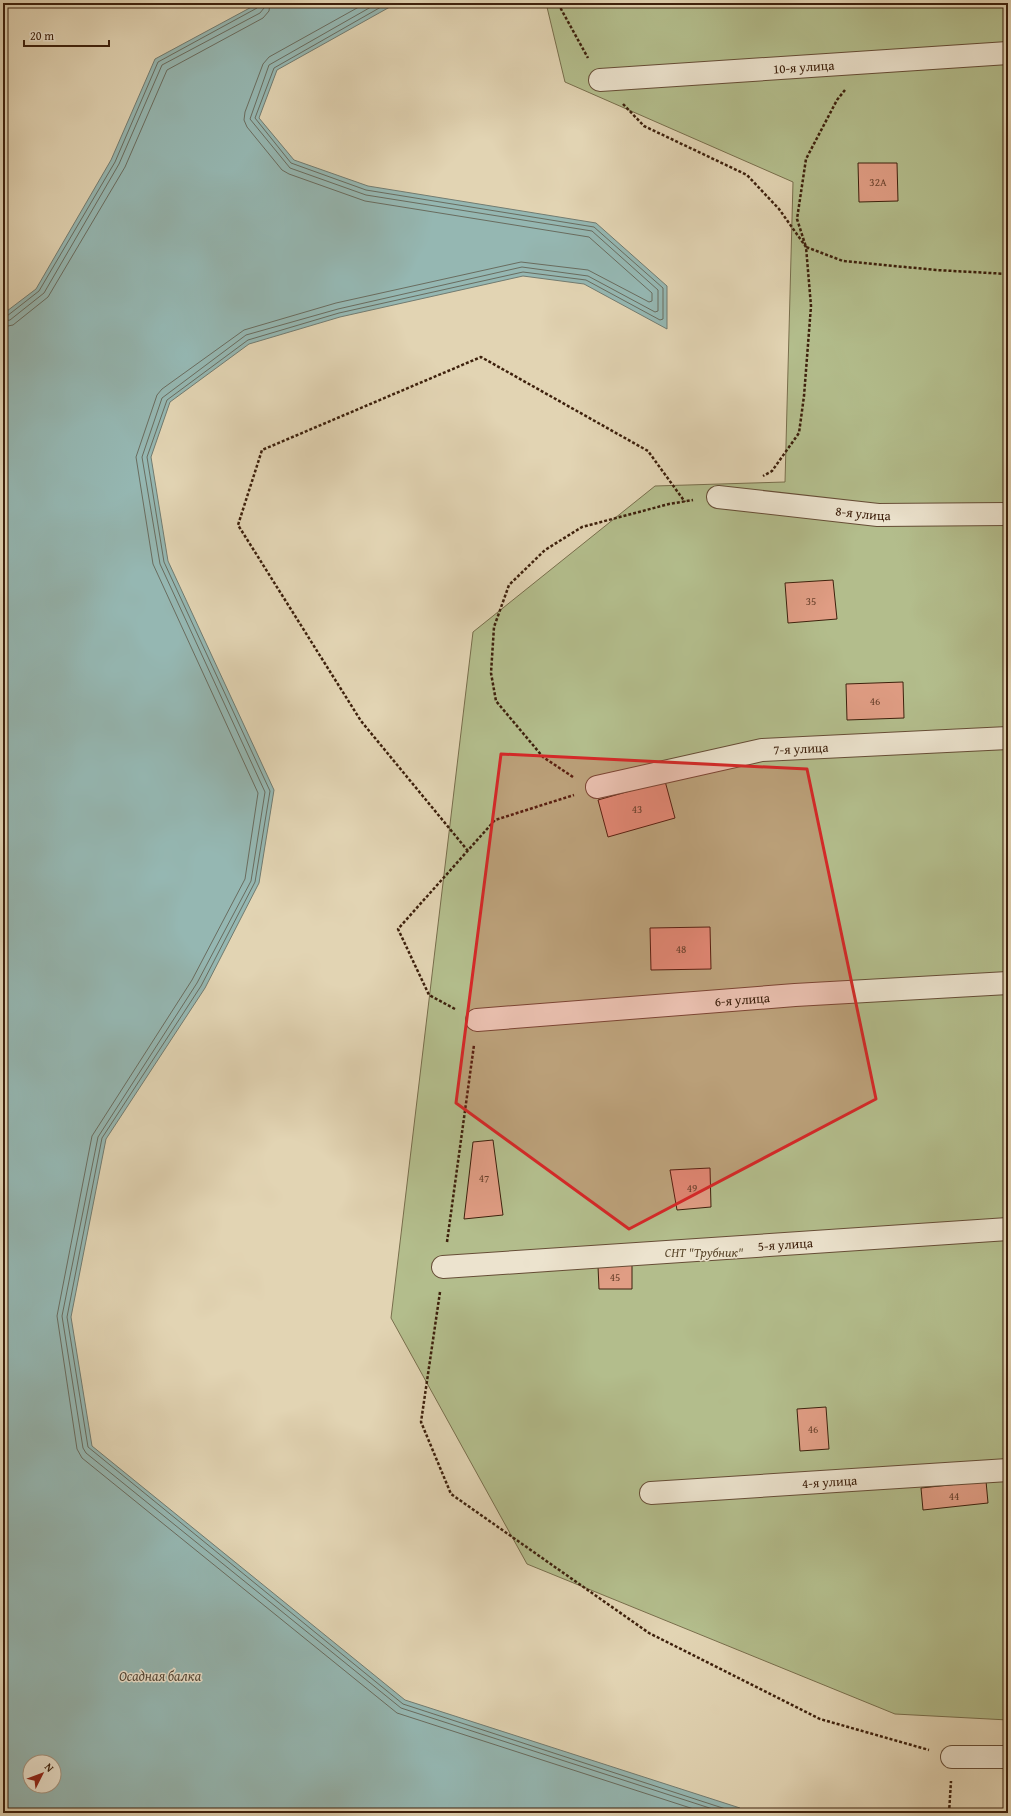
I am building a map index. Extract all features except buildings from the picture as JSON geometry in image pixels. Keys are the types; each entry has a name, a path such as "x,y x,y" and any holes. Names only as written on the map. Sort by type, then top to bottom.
{"lane":[{"name":"10-я улица","path":"600,80 864,64 1008,53"},
{"name":"8-я улица","path":"718,497 878,515 1008,514"},
{"name":"7-я улица","path":"597,787 762,750 1008,738"},
{"name":"6-я улица","path":"477,1020 795,995 1008,983"},
{"name":"5-я улица","path":"443,1267 1008,1229"},
{"name":"4-я улица","path":"651,1493 1008,1470"},
{"path":"952,1757 1008,1757"}],"path":[{"path":"561,3 561,9 600,80 644,126 748,176 779,209 806,247 843,261 936,270 1008,274"},
{"path":"759,478 772,471 799,433 804,396 811,306 806,247 797,220 806,159 837,100 864,64"},
{"path":"468,851 361,721 238,525 262,450 481,357 648,451 685,502"},
{"path":"597,787 575,778 543,758 496,701 490,673 494,627 509,585 545,550 582,527 669,504 718,497"},
{"path":"597,787 496,820 398,929 429,995 477,1020 421,1422 451,1494 649,1633 820,1719 952,1757 949,1813"}],"highlighted area":[{"path":"501,754 807,769 876,1099 629,1229 456,1103"}],"green space":[{"name":"СНТ \"Трубник\"","path":"546,3 1008,3 1008,1720 895,1714 527,1564 391,1318 473,632 655,486 785,482 793,182 565,82"}],"water":[{"name":"Осадная балка","path":"259,3 397,3 277,70 259,118 294,160 368,186 596,223 667,286 667,329 584,284 523,276 340,317 249,344 170,402 151,457 168,561 274,790 259,883 205,988 106,1139 71,1317 92,1446 405,1700 740,1808 743,1813 3,1813 3,314 36,289 111,160 155,59"}]}
